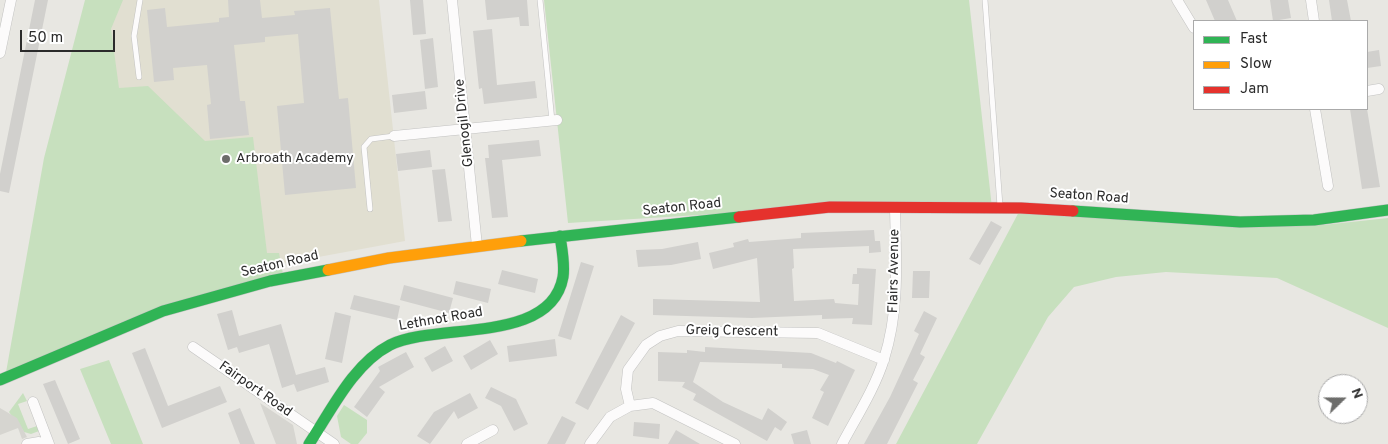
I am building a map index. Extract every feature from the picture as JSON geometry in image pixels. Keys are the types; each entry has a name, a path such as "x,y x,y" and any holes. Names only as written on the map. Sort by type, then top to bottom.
{"street":[{"path":"0,53 11,0"},
{"name":"Glenogil Drive","path":"452,0 477,246"},
{"path":"1177,0 1193,26"},
{"path":"1310,0 1314,20"},
{"path":"1368,91 1379,89"},
{"path":"1316,110 1328,186"},
{"path":"394,136 555,121"},
{"name":"Seaton Road","path":"0,380 163,311 270,281 389,258 477,246 830,207 1000,208 1240,222 1314,220 1388,210"},
{"name":"Flairs Avenue","path":"842,444 884,360 892,330 897,293 895,208"},
{"name":"Lethnot Road","path":"308,444 362,367 375,354 390,345 421,336 512,324 530,318 544,309 562,282 564,261 560,236"},
{"name":"Greig Crescent","path":"630,406 626,389 628,370 646,345 660,336 678,331 818,333 884,360"},
{"name":"Fairport Road","path":"193,346 334,444"},
{"path":"33,402 49,444"},
{"path":"590,444 610,417 630,406 653,403 734,444"},
{"path":"467,444 493,430"},
{"path":"27,444 39,442 42,444"}],"lane":[{"path":"139,77 134,36 140,0"},
{"path":"540,0 555,121"},
{"path":"986,0 1000,208"},
{"path":"370,210 364,147 371,139 394,136"}],"shaded area":[{"name":"Arbroath Academy","path":"85,0 379,0 405,241 286,263 182,294"},
{"path":"260,403 293,425 297,444 276,444"},
{"path":"0,408 17,418 27,437 22,439 18,428 0,435"}],"green space":[{"path":"85,0 123,0 111,29 119,88 148,86 205,141 253,137 267,253 279,253 284,279 163,311 5,378 44,158"},
{"path":"544,0 969,0 992,208 830,207 568,223"},
{"path":"1021,208 1323,225 1388,218 1388,328 1277,278 1166,272 1116,277 1074,287 1048,317 977,444 896,444"},
{"path":"109,360 143,444 111,444 80,369"},
{"path":"23,393 27,401 18,404 28,429 37,426 39,431 31,434 24,432 9,412"},
{"path":"344,405 367,420 367,433 358,444 351,444 341,437 337,416"}],"building":[{"path":"35,0 48,0 9,193 0,191 0,174"},
{"path":"228,0 260,0 262,18 295,15 294,11 330,8 339,99 348,98 356,188 285,195 277,106 304,103 298,34 265,37 265,42 234,45 240,101 245,101 249,135 210,139 207,105 211,104 207,65 173,68 174,80 154,82 147,10 165,8 167,27 219,22 219,18 229,17"},
{"path":"410,0 423,0 426,34 413,35"},
{"path":"485,0 527,0 529,26 520,26 519,17 487,20"},
{"path":"1206,0 1228,0 1237,20 1215,20"},
{"path":"1270,0 1288,0 1291,18 1273,20"},
{"path":"1329,0 1347,0 1351,20 1332,20"},
{"path":"492,29 497,85 535,81 537,98 484,104 482,88 479,89 473,31"},
{"path":"433,38 438,87 425,89 420,40"},
{"path":"1379,50 1381,66 1368,68 1368,52"},
{"path":"425,91 427,109 394,113 392,95"},
{"path":"1350,110 1367,110 1380,187 1362,189"},
{"path":"539,140 541,156 502,160 508,217 492,218 485,158 489,158 488,145"},
{"path":"430,150 432,167 398,171 396,154"},
{"path":"445,169 452,221 438,222 432,170"},
{"path":"991,221 1002,227 980,265 969,259"},
{"path":"874,230 875,241 880,241 881,252 869,253 869,246 793,249 794,268 792,269 794,301 834,299 835,303 858,305 859,284 852,284 853,274 857,274 857,268 876,269 872,325 852,324 853,318 822,319 822,315 752,318 653,315 653,299 760,302 757,258 713,269 709,253 734,247 733,243 748,239 749,242 801,238 801,233"},
{"path":"698,242 701,259 671,265 638,267 636,250 662,249"},
{"path":"581,262 594,266 571,340 558,336"},
{"path":"502,270 538,279 535,293 498,284"},
{"path":"913,271 930,271 929,298 912,298"},
{"path":"456,281 491,289 488,303 453,294"},
{"path":"404,285 453,298 449,313 400,300"},
{"path":"354,295 400,306 397,320 350,309"},
{"path":"232,310 239,336 281,324 296,375 325,367 329,382 297,392 294,384 282,388 269,344 239,353 237,347 228,350 217,314"},
{"path":"924,311 937,318 920,354 925,357 913,380 918,383 887,444 864,444 890,397 919,334 914,331"},
{"path":"335,312 351,316 342,363 325,359"},
{"path":"621,315 635,323 588,410 575,403"},
{"path":"555,339 557,356 509,362 507,346"},
{"path":"490,340 498,354 471,370 463,356"},
{"path":"445,346 453,361 432,372 424,358"},
{"path":"705,347 811,353 836,363 837,361 855,370 828,426 812,418 824,392 820,390 829,375 813,369 782,368 782,364 700,362 693,382 723,402 762,420 768,408 787,422 781,431 775,427 767,441 693,400 696,394 682,387 685,382 658,381 658,352 687,353 687,350 705,352"},
{"path":"145,348 168,406 220,386 227,402 162,428 132,353"},
{"path":"406,352 414,367 379,387 385,392 367,417 354,407 380,371 378,367"},
{"path":"55,380 80,439 68,444 43,384"},
{"path":"491,387 516,399 528,424 514,431 501,406 485,398"},
{"path":"470,393 478,408 458,419 454,411 430,444 417,436 434,412"},
{"path":"240,408 255,444 240,444 228,413"},
{"path":"562,416 576,423 565,444 547,444"},
{"path":"634,422 660,424 659,439 633,436"},
{"path":"676,430 700,444 668,444"},
{"path":"807,430 811,444 794,444 791,434"}],"traffic: fast":[{"path":"1073,211 1240,222 1314,220 1388,210"},
{"path":"521,241 739,217"},
{"path":"309,444 354,376 377,353 390,345 410,338 489,328 515,322 537,313 554,299 564,272 560,236"},
{"path":"0,380 163,311 270,281 328,270"}],"traffic: slow":[{"path":"328,270 389,258 521,241"}],"traffic: jam":[{"path":"739,217 830,207 1021,208 1073,211"}],"place":[{"name":"Arbroath Academy","path":"226,159"}]}
